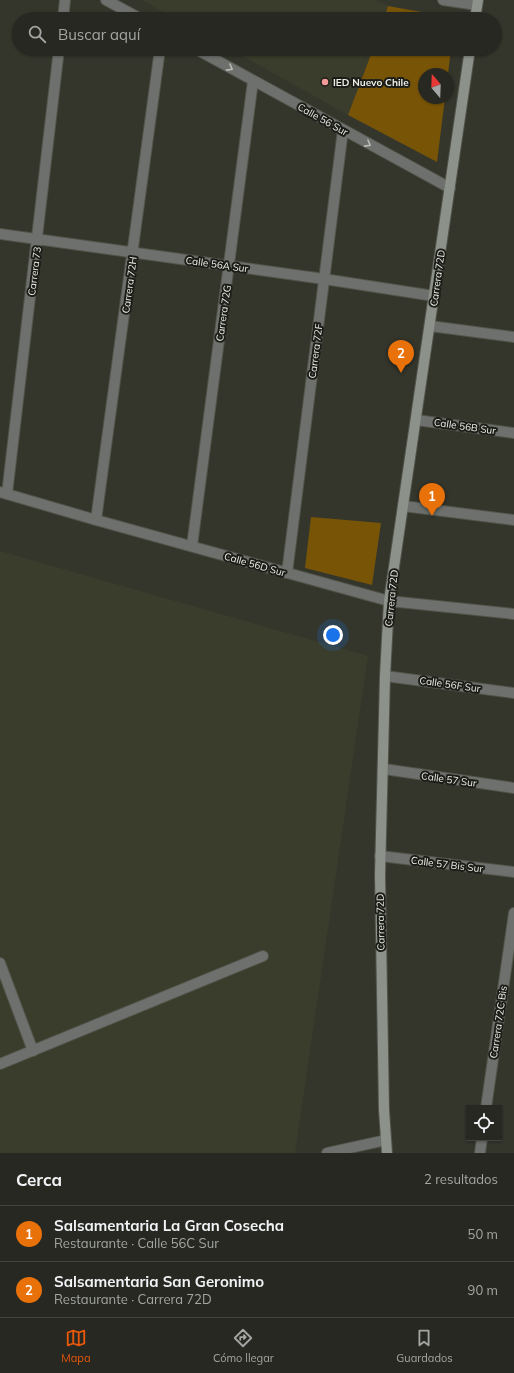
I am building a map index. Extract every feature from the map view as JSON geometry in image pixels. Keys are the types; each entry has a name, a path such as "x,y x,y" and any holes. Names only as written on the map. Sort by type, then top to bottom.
{"street":[{"path":"64,12 65,0"},
{"path":"106,0 128,12"},
{"path":"443,0 477,2 476,12"},
{"name":"Carrera 73","path":"4,493 37,240 58,56"},
{"name":"Carrera 72H","path":"96,520 159,56"},
{"name":"Calle 56 Sur","path":"209,56 450,188"},
{"name":"Carrera 72D","path":"387,1153 383,1082 380,856 384,769 385,676 389,601 469,56"},
{"name":"Carrera 72G","path":"192,546 253,80"},
{"name":"Carrera 72F","path":"287,573 343,130"},
{"name":"Calle 56A Sur","path":"0,234 324,279 434,296"},
{"path":"430,326 514,337"},
{"name":"Calle 56B Sur","path":"416,420 514,433"},
{"name":"Calle 56D Sur","path":"4,493 389,601 514,614"},
{"path":"403,506 514,520"},
{"name":"Calle 56F Sur","path":"385,676 514,693"},
{"name":"Calle 57 Sur","path":"384,769 514,788"},
{"name":"Calle 57 Bis Sur","path":"380,856 514,872"},
{"name":"Carrera 72C Bis","path":"486,1105 514,913"},
{"path":"0,1064 263,956"},
{"path":"0,963 32,1050"},
{"path":"327,1153 386,1140"},
{"path":"480,1153 482,1141"}],"shaded area":[{"path":"142,0 377,0 388,6 386,12 163,12"},
{"path":"388,6 422,12 386,12"},
{"name":"IED Nuevo Chile","path":"243,56 370,56 348,115"},
{"path":"370,56 450,56 449,68 418,68 418,104 444,104 437,162 348,115"},
{"path":"311,517 381,523 372,585 305,568"},
{"path":"0,551 368,656 295,1153 0,1153"}],"place":[{"name":"IED Nuevo Chile","path":"325,82"},
{"name":"Salsamentaria San Geronimo","path":"401,373"},
{"name":"Salsamentaria La Gran Cosecha","path":"432,516"}]}
